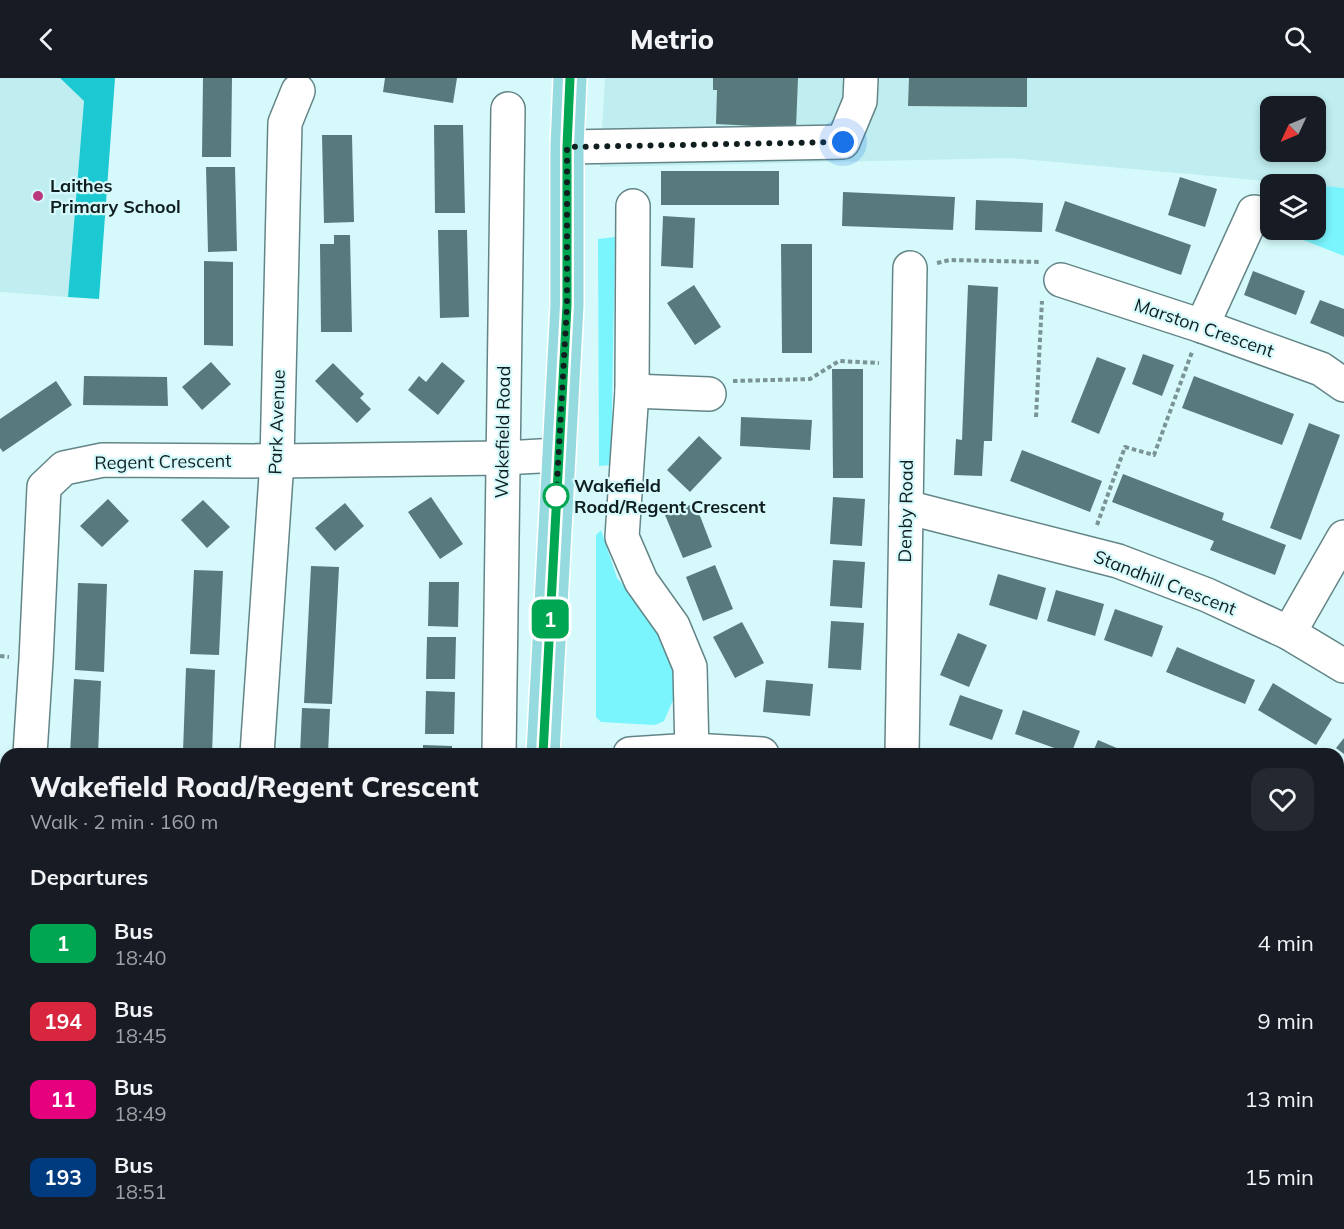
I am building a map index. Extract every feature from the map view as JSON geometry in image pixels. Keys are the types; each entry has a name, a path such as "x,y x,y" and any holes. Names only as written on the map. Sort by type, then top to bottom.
{"main road":[{"path":"543,748 567,305 567,147 570,78"}],"street":[{"path":"567,147 843,142 860,101 861,78"},
{"name":"Park Avenue","path":"257,748 277,461 285,123 298,91"},
{"name":"Wakefield Road","path":"499,748 508,109"},
{"path":"633,206 632,391 622,537 641,581 673,626 690,667 692,748"},
{"path":"1202,326 1254,212 1260,213"},
{"name":"Denby Road","path":"902,748 910,268"},
{"name":"Marston Crescent","path":"1051,289 1202,326 1321,369 1344,385"},
{"path":"632,391 709,394"},
{"name":"Regent Crescent","path":"30,748 44,487 64,468 103,460 277,461 502,458 558,455"},
{"name":"Standhill Crescent","path":"906,507 1118,561 1207,595 1289,633 1344,666"},
{"path":"1289,633 1344,537"}],"path":[{"path":"910,268 950,260 1044,262 1051,289 1036,417"},
{"path":"1087,553 1125,447 1154,455 1202,326"},
{"path":"709,394 732,381 810,379 839,361 909,363"}],"shaded area":[{"name":"Laithes Primary School","path":"0,78 60,78 84,101 68,297 0,292"},
{"path":"60,78 115,78 99,299 68,297 84,101"},
{"path":"605,78 1344,78 1344,188 1326,186 1326,174 1260,174 1260,180 1011,158 600,167"},
{"path":"1326,186 1344,188 1344,256 1303,240 1326,240"},
{"path":"615,237 611,465 599,466 598,239"},
{"path":"601,530 617,578 646,611 673,648 677,679 673,700 664,721 655,725 601,722 596,717 596,535"}],"building":[{"path":"203,78 232,78 231,157 202,157"},
{"path":"385,78 457,78 453,103 383,92"},
{"path":"713,78 798,78 796,128 716,124 717,90 713,90"},
{"path":"909,78 1027,78 1027,107 908,106"},
{"path":"434,125 463,125 465,213 435,213"},
{"path":"322,135 352,135 354,222 324,223"},
{"path":"206,167 235,167 237,251 208,252"},
{"path":"661,171 779,171 779,205 661,205"},
{"path":"1180,177 1217,189 1205,227 1168,215"},
{"path":"843,192 955,197 953,230 842,226"},
{"path":"976,200 1043,203 1042,232 975,230"},
{"path":"1065,201 1191,245 1181,275 1055,231"},
{"path":"663,216 695,218 693,268 661,266"},
{"path":"438,230 467,230 469,317 440,318"},
{"path":"334,235 350,235 352,332 321,332 320,244 334,244"},
{"path":"781,244 812,244 812,353 782,353"},
{"path":"204,261 233,262 233,346 204,345"},
{"path":"1253,271 1305,291 1296,315 1244,295"},
{"path":"694,285 721,327 695,345 667,303"},
{"path":"968,285 998,287 992,441 984,441 982,476 954,475 956,439 962,440"},
{"path":"1320,300 1344,309 1344,337 1310,323"},
{"path":"1143,354 1174,365 1162,396 1132,384"},
{"path":"1097,357 1126,368 1099,434 1071,422"},
{"path":"211,362 231,384 202,410 182,387"},
{"path":"442,362 465,381 438,415 408,390 419,376 426,382"},
{"path":"333,363 364,394 360,398 371,409 357,423 315,381"},
{"path":"832,369 863,369 863,478 833,478"},
{"path":"84,376 167,377 168,406 83,405"},
{"path":"1194,376 1294,414 1282,445 1182,408"},
{"path":"56,381 72,405 3,452 0,448 0,419"},
{"path":"741,417 812,420 810,450 740,446"},
{"path":"1309,423 1340,435 1301,540 1270,528"},
{"path":"699,436 722,458 690,492 667,470"},
{"path":"1022,450 1102,481 1090,512 1010,481"},
{"path":"1123,474 1224,513 1222,520 1286,545 1275,575 1210,550 1214,541 1112,502"},
{"path":"431,497 463,544 440,559 408,512"},
{"path":"833,497 865,499 862,546 830,544"},
{"path":"108,499 129,521 102,547 80,526"},
{"path":"203,500 230,527 207,548 181,520"},
{"path":"345,503 364,526 335,551 315,528"},
{"path":"695,503 712,547 683,558 665,515"},
{"path":"833,560 865,562 862,608 830,606"},
{"path":"715,565 733,609 703,621 686,577"},
{"path":"311,566 339,567 332,704 304,703"},
{"path":"194,570 223,571 219,655 190,654"},
{"path":"998,574 1046,588 1037,620 989,605"},
{"path":"429,582 459,582 458,627 428,626"},
{"path":"78,583 107,584 104,672 75,670"},
{"path":"1056,590 1104,604 1095,636 1047,621"},
{"path":"1115,609 1163,626 1152,657 1104,640"},
{"path":"831,621 864,623 861,670 828,668"},
{"path":"742,622 764,663 735,678 713,637"},
{"path":"958,633 987,645 969,687 940,675"},
{"path":"427,637 456,637 455,679 426,679"},
{"path":"1177,647 1255,680 1245,704 1166,672"},
{"path":"186,668 215,670 212,748 183,748"},
{"path":"74,679 101,681 98,748 70,748"},
{"path":"766,680 813,684 810,716 763,712"},
{"path":"1273,683 1332,719 1316,745 1258,710"},
{"path":"426,691 455,692 454,734 425,734"},
{"path":"960,695 1003,710 992,740 949,725"},
{"path":"302,708 330,709 328,748 300,748"},
{"path":"1023,710 1080,731 1073,748 1054,748 1015,734"},
{"path":"1344,738 1344,748 1336,748"},
{"path":"1098,740 1117,748 1095,748"},
{"path":"423,745 452,746 452,748 423,748"}],"bus line":[{"name":"1","path":"543,748 567,305 567,147 570,78"}],"place":[{"name":"Laithes Primary School","path":"38,196"},
{"name":"Wakefield Road/Regent Crescent","path":"556,496"}],"route":[{"path":"556,496 556,501 567,305 567,147 843,142"}]}
